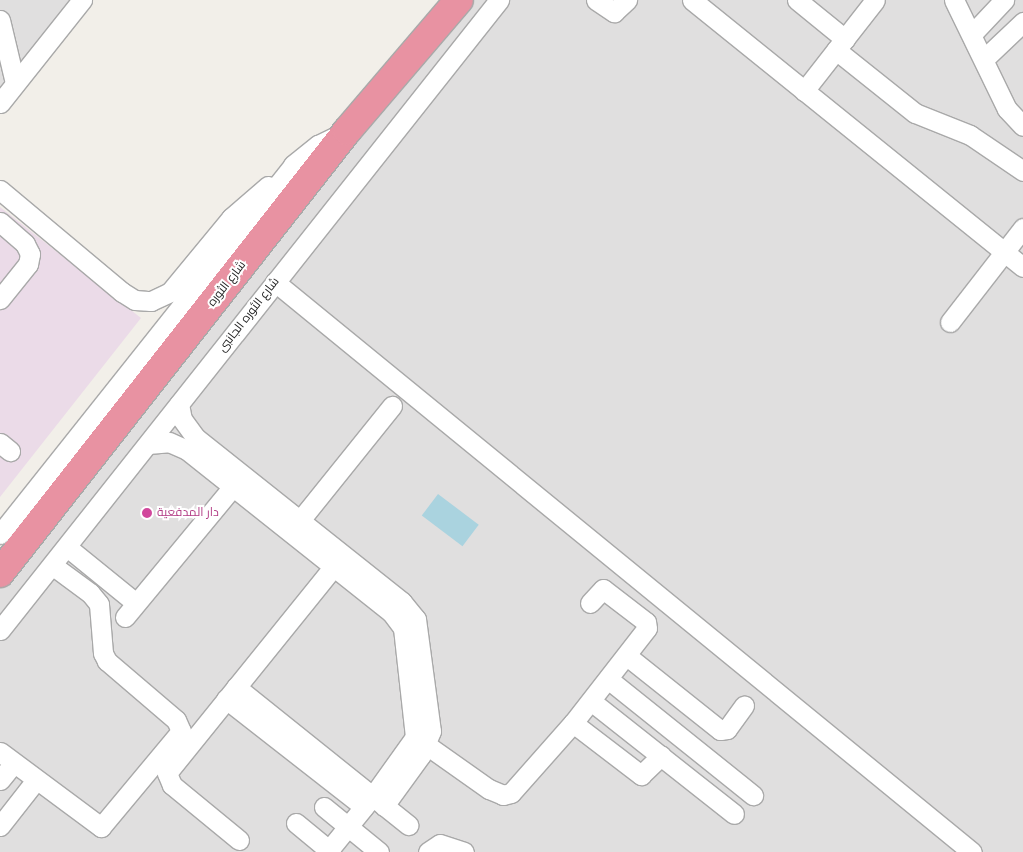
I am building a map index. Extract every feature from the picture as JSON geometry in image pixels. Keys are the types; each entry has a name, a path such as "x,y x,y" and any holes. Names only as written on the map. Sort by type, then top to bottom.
{"highway":[{"name":"شارع الثوره","path":"0,573 347,131 452,3"}],"street":[{"path":"7,88 82,0"},
{"name":"شارع الثوره الجانبى","path":"0,630 499,0"},
{"path":"596,0 614,12 627,0"},
{"path":"692,0 1023,267"},
{"path":"796,0 840,45 916,113 970,135 1023,171"},
{"path":"804,91 875,0"},
{"path":"954,0 1007,109 1023,126"},
{"path":"972,34 1004,0"},
{"path":"0,20 7,88"},
{"path":"984,59 1023,22"},
{"path":"0,534 283,177 311,149 347,131"},
{"path":"0,190 122,292 135,300 151,301 170,292 248,200 283,177"},
{"path":"0,222 25,244 30,254 28,264 0,299"},
{"path":"950,322 1023,228"},
{"path":"272,287 972,852"},
{"path":"181,402 186,440 338,561 402,602 416,619 430,716 421,741 373,804 348,827 330,851 296,823"},
{"path":"295,527 392,406"},
{"path":"148,444 186,440"},
{"path":"67,546 130,610 238,480"},
{"path":"239,840 167,777 169,769 338,561"},
{"path":"0,780 7,757 101,827 178,736 182,727 107,661 103,653 99,604 90,593 52,564"},
{"path":"421,741 489,789 503,795 519,787 591,701 647,628 646,622 604,589 590,603"},
{"path":"627,656 720,730 727,729 744,706"},
{"path":"608,679 753,795"},
{"path":"231,693 373,804 408,825"},
{"path":"591,701 734,814"},
{"path":"573,723 641,776 660,756"},
{"path":"684,774 700,753"},
{"path":"0,826 36,780"},
{"path":"324,807 379,852"},
{"path":"428,852 440,844 464,852"}],"shaded area":[{"path":"0,0 75,0 0,92"},
{"path":"449,0 1023,0 1023,852 0,852 0,567"},
{"path":"0,207 141,318 0,497"}],"water":[{"path":"438,494 479,525 462,546 422,516"}],"place":[{"name":"دار المدفعية","path":"147,513"}]}
